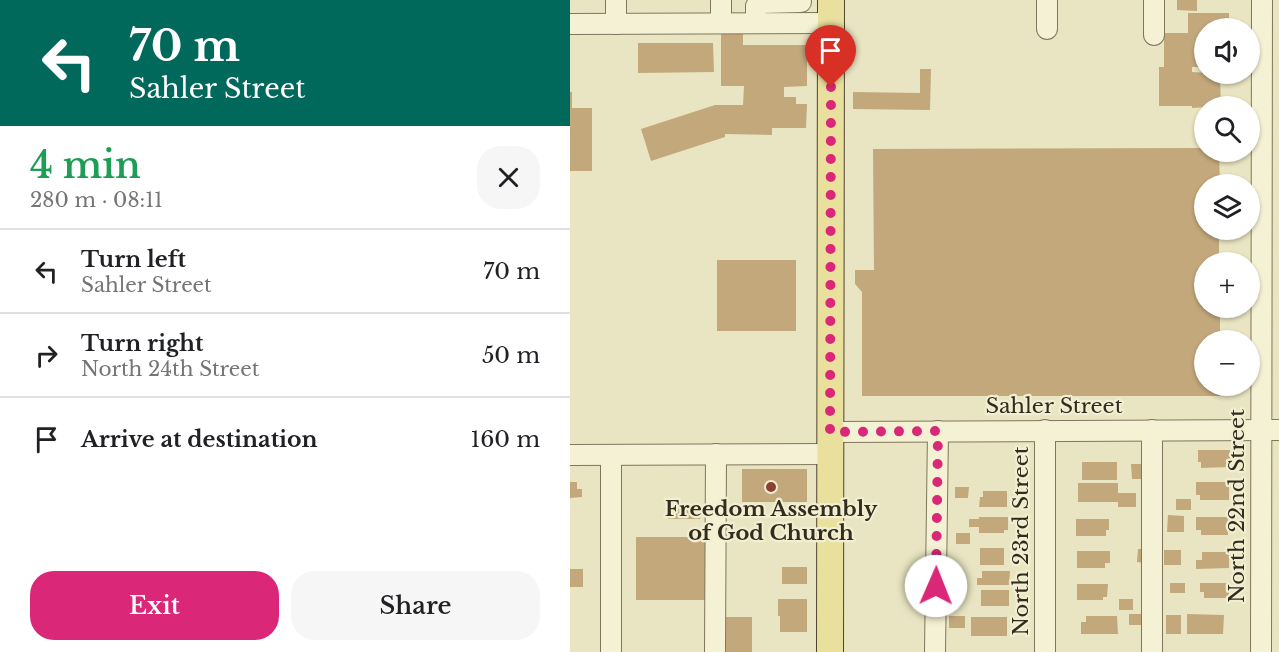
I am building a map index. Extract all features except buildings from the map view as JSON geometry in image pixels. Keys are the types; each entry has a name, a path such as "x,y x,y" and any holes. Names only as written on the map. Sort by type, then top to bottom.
{"main road":[{"path":"830,652 831,11"}],"street":[{"path":"616,0 616,24"},
{"path":"721,0 721,23"},
{"path":"1047,0 1047,29"},
{"path":"1154,0 1154,35"},
{"name":"North 22nd Street","path":"1261,652 1270,430 1270,197 1262,0"},
{"path":"756,22 756,6 759,1 800,1 801,23"},
{"path":"570,24 801,23 831,11"},
{"name":"North 23rd Street","path":"1045,430 1045,652"},
{"path":"1152,430 1152,652"},
{"name":"Sahler Street","path":"570,455 716,454 938,431 1270,430"},
{"path":"935,652 938,431"},
{"path":"715,652 716,454"},
{"path":"611,455 611,652"}],"place":[{"name":"Freedom Assembly of God Church","path":"771,487"}],"route":[{"path":"831,87 830,432 938,431 936,586"}]}
